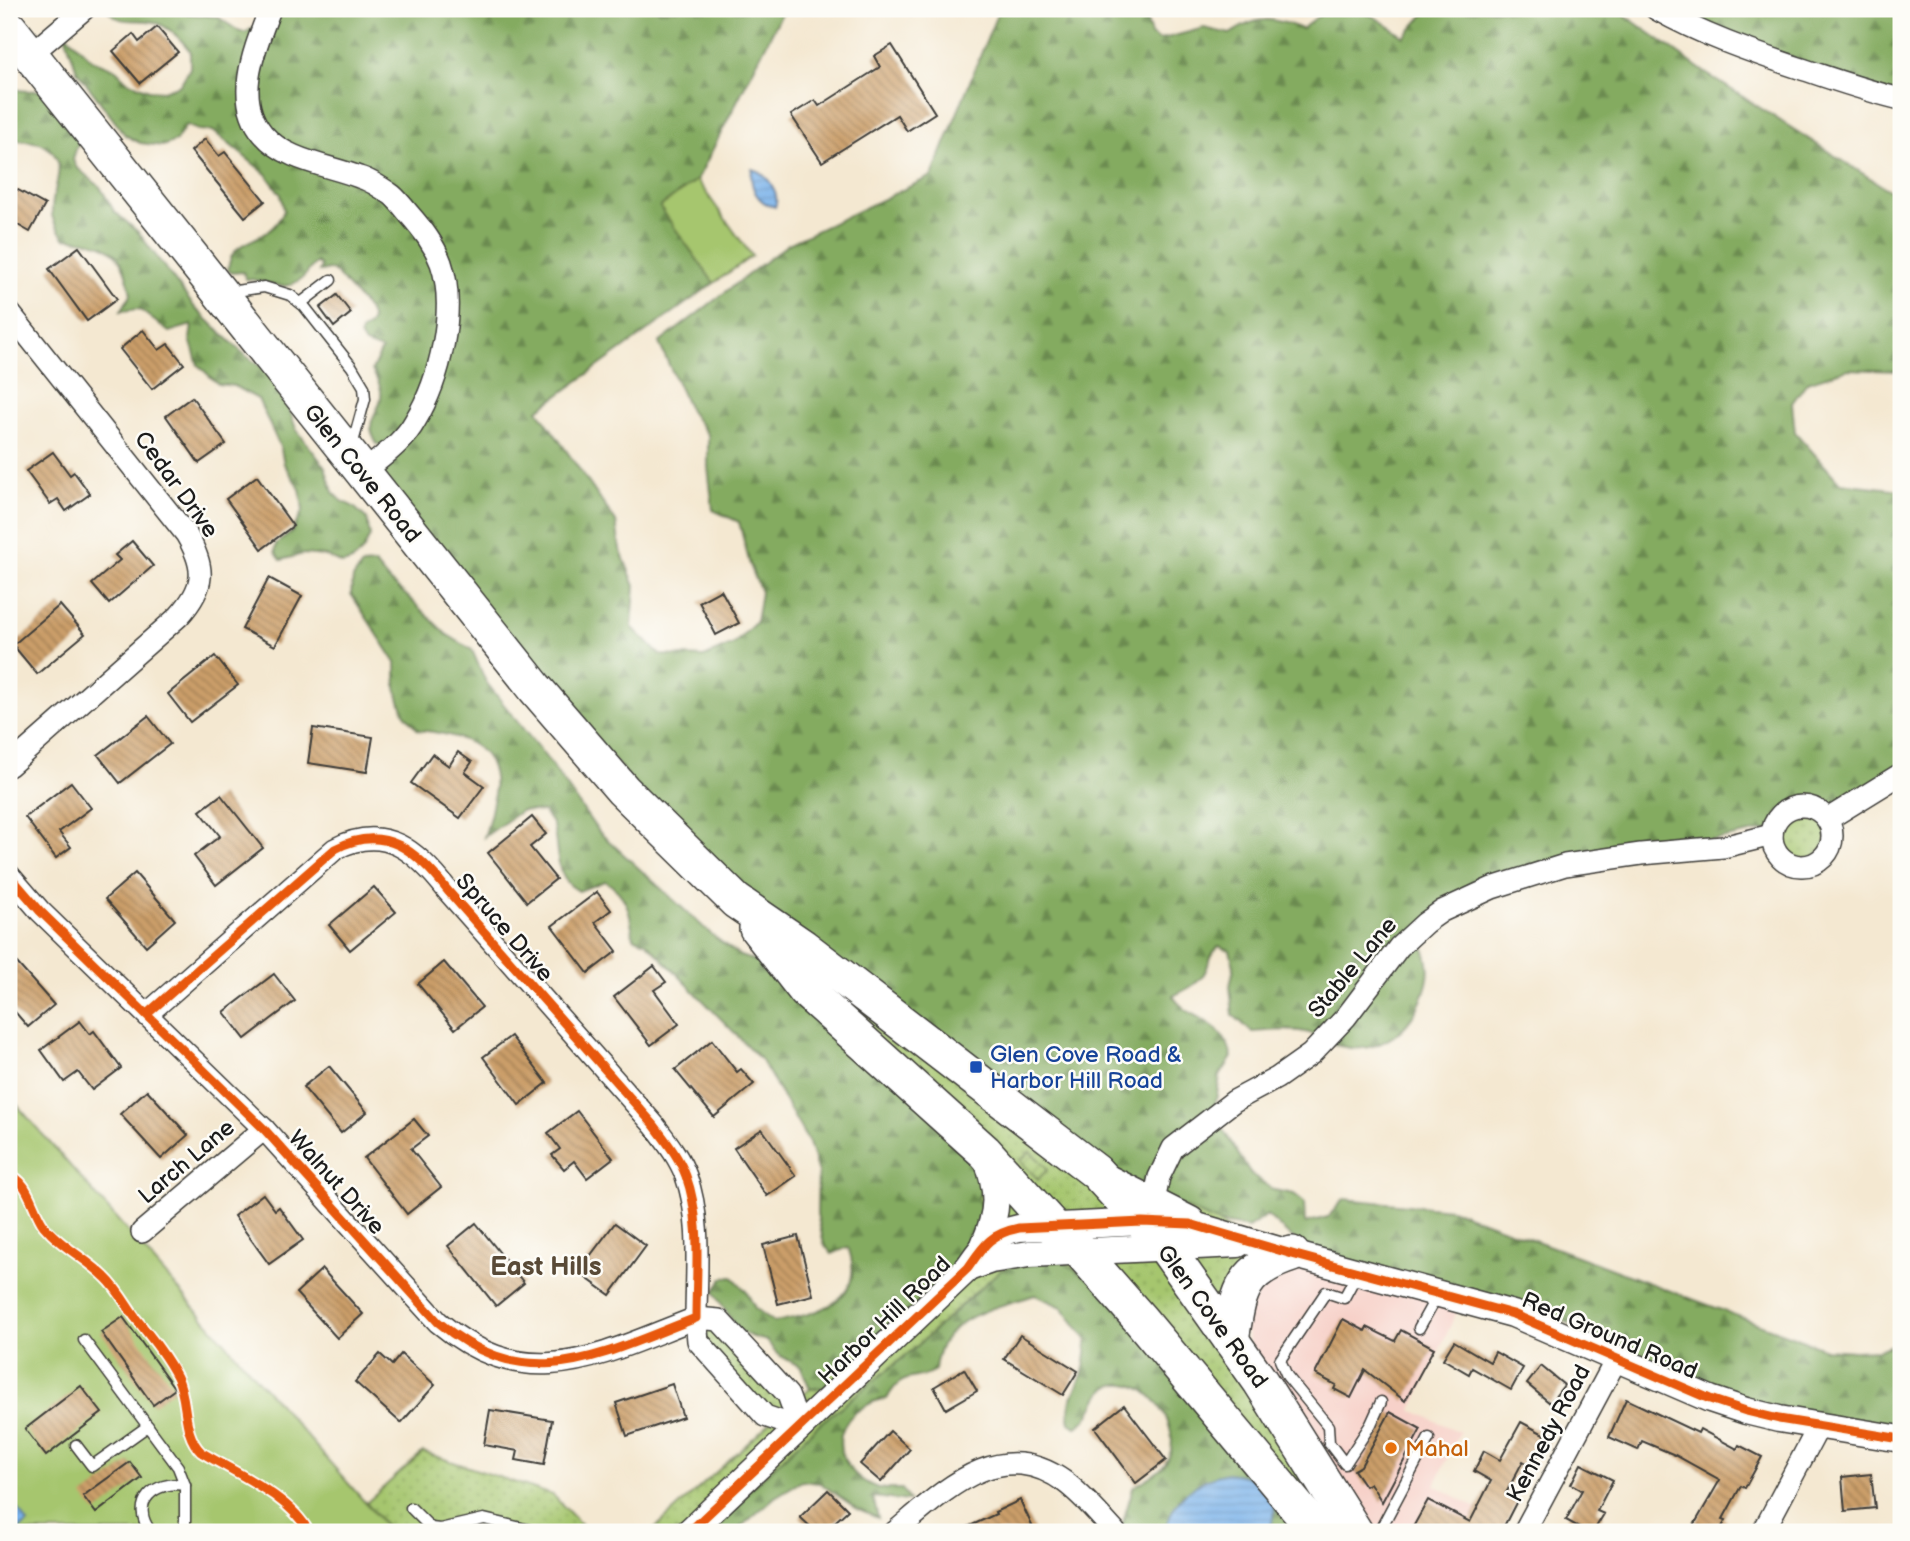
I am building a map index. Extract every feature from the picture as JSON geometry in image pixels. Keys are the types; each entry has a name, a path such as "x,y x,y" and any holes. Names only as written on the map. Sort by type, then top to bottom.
{"main road":[{"name":"Glen Cove Road","path":"9,28 598,764 664,832 737,901 803,947 1148,1211 1166,1248 1256,1358 1312,1436 1336,1477 1355,1532"},
{"name":"Glen Cove Road","path":"737,901 806,991 985,1152 1052,1226 1081,1252 1318,1532"},
{"path":"1256,1358 1240,1293 1248,1280 1261,1268 1292,1254"}],"street":[{"path":"31,54 84,9"},
{"path":"270,9 251,59 248,92 253,116 263,134 280,149 313,163 362,177 394,196 428,236 443,274 447,293 445,335 432,388 415,423 403,437 356,464"},
{"path":"1656,9 1693,30 1723,42 1901,99"},
{"name":"Cedar Drive","path":"9,312 187,534 198,555 201,573 197,592 179,616 9,766"},
{"path":"1828,819 1901,774"},
{"path":"1794,806 1813,807 1828,819 1833,839 1830,849 1816,863 1796,866 1778,855 1773,846 1772,835 1778,817 1794,806"},
{"name":"Stable Lane","path":"1148,1211 1159,1177 1173,1148 1234,1101 1277,1078 1311,1054 1346,1017 1399,947 1442,911 1492,888 1565,865 1642,854 1723,847 1772,835"},
{"name":"Spruce Drive","path":"147,1014 335,849 350,841 368,837 404,847 429,867 673,1150 685,1175 693,1202 698,1342 765,1416 800,1427"},
{"name":"Walnut Drive","path":"9,875 40,911 264,1129 438,1322 461,1341 486,1354 521,1364 567,1364 696,1318"},
{"name":"Larch Lane","path":"142,1232 264,1129"},
{"path":"984,1245 996,1211 994,1177 985,1152"},
{"path":"984,1245 1003,1232 1148,1211"},
{"name":"Red Ground Road","path":"1148,1211 1292,1254 1513,1314 1710,1399 1746,1411 1819,1426 1901,1438"},
{"name":"Red Ground Road","path":"1166,1248 1257,1243"},
{"name":"Harbor Hill Road","path":"689,1532 968,1268 984,1245"},
{"name":"Harbor Hill Road","path":"968,1268 1008,1256 1166,1248"},
{"path":"696,1318 719,1320 788,1395 800,1427"},
{"name":"Kennedy Road","path":"1524,1532 1617,1358"},
{"path":"1763,1532 1819,1426"},
{"path":"895,1532 953,1484 984,1468 1017,1464 1038,1468 1064,1481 1115,1532"}],"lane":[{"path":"301,303 331,280"},
{"path":"220,294 264,287 290,295 301,303 352,367 364,387 365,399 356,464"},
{"path":"1256,1358 1326,1292 1344,1298 1358,1272"},
{"path":"1419,1328 1438,1294"},
{"path":"85,1340 178,1468 185,1485 185,1532"},
{"path":"1336,1477 1371,1424 1381,1402"},
{"path":"76,1444 92,1466 148,1426"},
{"path":"1379,1532 1429,1437"},
{"path":"151,1532 143,1514 149,1494 166,1484 185,1485"},
{"path":"411,1508 431,1528 440,1529 484,1519 538,1532"}],"shaded area":[{"path":"1275,1260 1462,1300 1412,1410 1460,1432 1435,1485 1519,1532 1355,1532 1260,1381 1238,1300"}],"green space":[{"path":"1345,8 1372,16 1404,37 1429,9 1616,9 1707,74 1901,198 1901,367 1898,371 1848,369 1807,382 1792,403 1795,432 1840,483 1901,490 1901,774 1824,814 1809,807 1794,807 1781,814 1773,829 1641,854 1442,911 1420,940 1427,956 1429,970 1421,1001 1408,1023 1378,1045 1353,1048 1336,1045 1299,1031 1252,1032 1233,1015 1230,986 1234,967 1230,950 1219,946 1199,980 1173,996 1188,1011 1213,1026 1227,1043 1232,1057 1220,1076 1215,1106 1222,1128 1251,1174 1274,1190 1294,1194 1304,1202 1305,1223 1328,1217 1344,1199 1451,1209 1826,1349 1878,1350 1901,1342 1901,1429 1780,1409 1718,1392 1569,1323 1462,1289 1327,1259 1293,1239 1267,1215 1248,1228 1217,1222 1122,1180 737,901 363,473 387,446 377,444 371,428 381,399 379,383 372,370 382,350 365,344 360,336 361,331 369,326 372,320 368,309 337,274 331,270 319,271 321,266 317,262 301,279 286,286 246,279 243,272 232,273 228,270 234,252 268,232 284,211 281,195 266,174 213,131 198,130 186,125 176,141 163,146 140,143 125,135 77,71 64,32 92,60 115,69 127,81 149,90 163,91 180,85 190,68 190,51 170,30 154,22 117,18 107,9 175,9 190,14 218,17 240,32 246,32 258,25 266,9 784,9 697,180 660,207 714,283 538,410 616,522 620,549 635,586 632,627 660,655 704,657 734,644 756,622 761,592 750,565 739,522 713,510 708,467 708,435 690,411 659,343 788,244 932,176 997,14 996,9 1149,9 1146,17 1151,35 1159,40 1204,28 1230,34 1249,24 1265,20 1302,29 1326,12"},
{"path":"1681,9 1901,9 1901,99 1693,20"},
{"path":"9,83 19,90 41,90 81,141 73,160 76,167 100,187 114,211 138,232 196,309 246,356 271,374 282,388 296,429 325,467 333,492 367,519 370,536 363,551 352,561 343,564 325,556 303,554 281,560 275,552 276,544 292,532 303,510 300,489 284,464 281,449 258,399 234,386 218,384 198,365 190,339 192,325 169,332 139,309 121,311 131,294 118,257 92,242 64,238 53,220 52,204 59,167 52,151 36,142 9,138"},
{"path":"697,180 752,256 714,283 660,207"},
{"path":"375,564 389,581 446,634 472,650 486,682 551,764 598,831 712,935 740,956 781,969 978,1153 985,1189 977,1198 983,1209 974,1250 876,1339 831,1369 826,1387 810,1389 801,1367 777,1354 767,1341 738,1330 714,1292 722,1278 733,1277 746,1291 755,1308 774,1322 822,1309 845,1293 851,1281 852,1266 848,1247 832,1254 824,1244 817,1214 818,1173 809,1143 762,1061 646,942 633,937 627,905 618,892 605,881 579,891 565,879 558,863 553,826 543,812 522,810 484,837 494,791 494,774 488,760 479,749 464,740 418,730 404,713 396,688 396,663 351,594 353,578 362,565"},
{"path":"1803,809 1820,817 1828,834 1820,851 1803,859 1786,851 1778,834 1786,817"},
{"path":"736,901 1275,1260 1231,1340 1355,1532 1318,1532 1092,1281 977,1290 914,1349 818,1425 705,1532 651,1532 774,1419 698,1341 696,1318 719,1320 792,1404 810,1389 826,1387 831,1369 852,1353 983,1209 977,1198 985,1189"},
{"path":"9,1096 391,1532 9,1532"},
{"path":"1030,1151 1048,1169 1038,1179 1020,1161"},
{"path":"1057,1258 1092,1281 1315,1532 1120,1532 1133,1488 1158,1472 1169,1457 1172,1446 1167,1421 1153,1398 1143,1390 1119,1384 1110,1386 1099,1396 1083,1422 1076,1427 1070,1423 1070,1404 1083,1371 1087,1340 1062,1307 1035,1295 986,1311 957,1327 946,1338 935,1370 898,1384 887,1399 874,1401 862,1408 850,1417 843,1428 841,1450 853,1471 875,1487 902,1489 909,1501 873,1497 878,1518 859,1510 820,1483 802,1481 775,1497 735,1532 705,1532 818,1425 914,1349 998,1272 1018,1262"},
{"path":"423,1452 553,1495 588,1532 391,1532 366,1503"}],"water":[{"path":"752,169 762,174 771,184 776,196 775,207 759,198 753,188"},
{"path":"1227,1473 1255,1480 1275,1502 1274,1517 1268,1532 1166,1532 1173,1510 1186,1493 1205,1480"},
{"path":"9,1497 28,1523 16,1532 9,1532"}],"building":[{"path":"157,27 178,52 140,83 113,51 133,34 139,42"},
{"path":"892,45 935,113 907,131 897,115 822,162 791,115 815,100 819,106 880,67 874,56"},
{"path":"205,139 219,156 225,152 265,201 245,217 191,151"},
{"path":"9,185 45,205 30,232 9,220"},
{"path":"79,247 117,299 87,321 49,269"},
{"path":"337,295 351,313 334,327 320,308"},
{"path":"143,330 159,350 168,344 184,364 152,389 120,349"},
{"path":"192,397 226,444 199,463 166,416"},
{"path":"53,452 70,475 74,472 90,494 66,511 58,499 50,504 26,471"},
{"path":"257,476 293,526 262,549 226,499"},
{"path":"132,541 153,566 109,604 92,584 120,560 115,555"},
{"path":"269,578 302,596 275,646 242,629"},
{"path":"721,590 739,623 716,635 699,602"},
{"path":"60,605 85,634 37,674 13,645"},
{"path":"215,656 238,685 190,722 168,694"},
{"path":"148,716 170,744 120,783 98,755"},
{"path":"313,728 373,737 367,772 308,763"},
{"path":"458,752 472,762 465,772 484,786 460,818 411,783 432,754 449,766"},
{"path":"71,782 91,808 59,832 71,847 56,858 25,817"},
{"path":"221,795 263,848 216,885 194,856 220,836 200,811"},
{"path":"532,817 546,834 530,847 556,879 527,902 488,853"},
{"path":"135,873 175,920 146,946 105,899"},
{"path":"374,887 396,912 350,950 329,925"},
{"path":"597,892 611,910 595,922 617,951 588,973 552,926"},
{"path":"9,954 54,1005 28,1027 9,1005"},
{"path":"444,962 482,1007 455,1029 418,984"},
{"path":"654,966 666,982 654,990 679,1024 651,1045 614,997"},
{"path":"274,974 295,1001 245,1039 224,1012"},
{"path":"80,1021 90,1034 94,1031 121,1068 92,1090 78,1072 64,1082 41,1050"},
{"path":"511,1036 547,1083 519,1105 483,1057"},
{"path":"712,1040 737,1072 741,1069 754,1084 714,1117 675,1070"},
{"path":"329,1066 367,1112 341,1133 303,1087"},
{"path":"147,1090 188,1135 161,1159 120,1114"},
{"path":"577,1111 613,1158 587,1178 574,1161 564,1169 552,1155 560,1149 548,1133"},
{"path":"414,1119 428,1136 411,1149 441,1187 407,1214 364,1158"},
{"path":"762,1129 796,1176 767,1196 734,1148"},
{"path":"263,1194 275,1210 279,1207 303,1240 269,1264 234,1216"},
{"path":"476,1223 524,1283 496,1306 448,1246"},
{"path":"615,1223 646,1246 610,1295 578,1272"},
{"path":"798,1236 813,1295 778,1304 763,1245"},
{"path":"322,1269 363,1314 337,1338 296,1293"},
{"path":"123,1317 175,1389 153,1405 101,1332"},
{"path":"1343,1319 1365,1331 1367,1327 1395,1341 1401,1330 1434,1348 1405,1401 1365,1370 1351,1398 1334,1389 1336,1385 1315,1374"},
{"path":"1020,1335 1078,1371 1063,1395 1004,1359"},
{"path":"1454,1341 1490,1362 1495,1352 1523,1368 1511,1390 1472,1368 1469,1374 1443,1359"},
{"path":"380,1354 392,1365 401,1354 435,1385 401,1423 355,1382"},
{"path":"1541,1366 1564,1385 1550,1403 1527,1384"},
{"path":"964,1369 977,1391 946,1409 934,1387"},
{"path":"672,1384 683,1417 627,1436 616,1403"},
{"path":"81,1386 102,1413 46,1456 25,1429"},
{"path":"1626,1399 1698,1433 1700,1429 1737,1449 1739,1445 1762,1457 1745,1488 1741,1486 1719,1532 1690,1532 1720,1480 1675,1455 1642,1441 1638,1450 1609,1437"},
{"path":"1124,1405 1166,1460 1136,1483 1095,1428"},
{"path":"490,1410 552,1420 544,1465 516,1460 518,1451 484,1445"},
{"name":"Mahal","path":"1390,1412 1421,1429 1382,1502 1370,1483 1365,1486 1354,1470 1361,1466"},
{"path":"1521,1422 1551,1438 1532,1466 1523,1461 1506,1493 1518,1499 1501,1532 1423,1532 1413,1527 1428,1500 1470,1522 1491,1481 1474,1471 1484,1451 1500,1460"},
{"path":"890,1431 910,1449 881,1482 860,1464"},
{"path":"130,1462 142,1478 96,1513 83,1496"},
{"path":"1581,1464 1613,1480 1597,1511 1604,1514 1593,1532 1566,1520 1582,1490 1571,1484"},
{"path":"1871,1474 1875,1508 1845,1511 1842,1477"},
{"path":"828,1490 848,1510 824,1532 816,1532 800,1517"},
{"path":"1020,1500 1035,1532 957,1532 996,1514 995,1512"}],"cycle path":[{"path":"9,875 40,911 264,1129 438,1322 471,1345 503,1358 535,1364 566,1362 597,1355 696,1318 697,1246 694,1210 686,1176 676,1156 654,1125 437,877 412,853 399,845 370,839 353,841 335,849 147,1014"},
{"path":"9,1175 16,1178 26,1189 44,1226 109,1281 163,1353 181,1386 190,1435 201,1452 275,1496 289,1507 309,1532"},
{"path":"689,1532 968,1268 994,1237 1019,1228 1142,1222 1190,1224 1513,1314 1710,1399 1746,1411 1901,1439"}],"place":[{"name":"Glen Cove Road & Harbor Hill Road","path":"976,1067"},
{"name":"Mahal","path":"1391,1448"}],"district":[{"name":"East Hills","path":"546,1266"}]}
